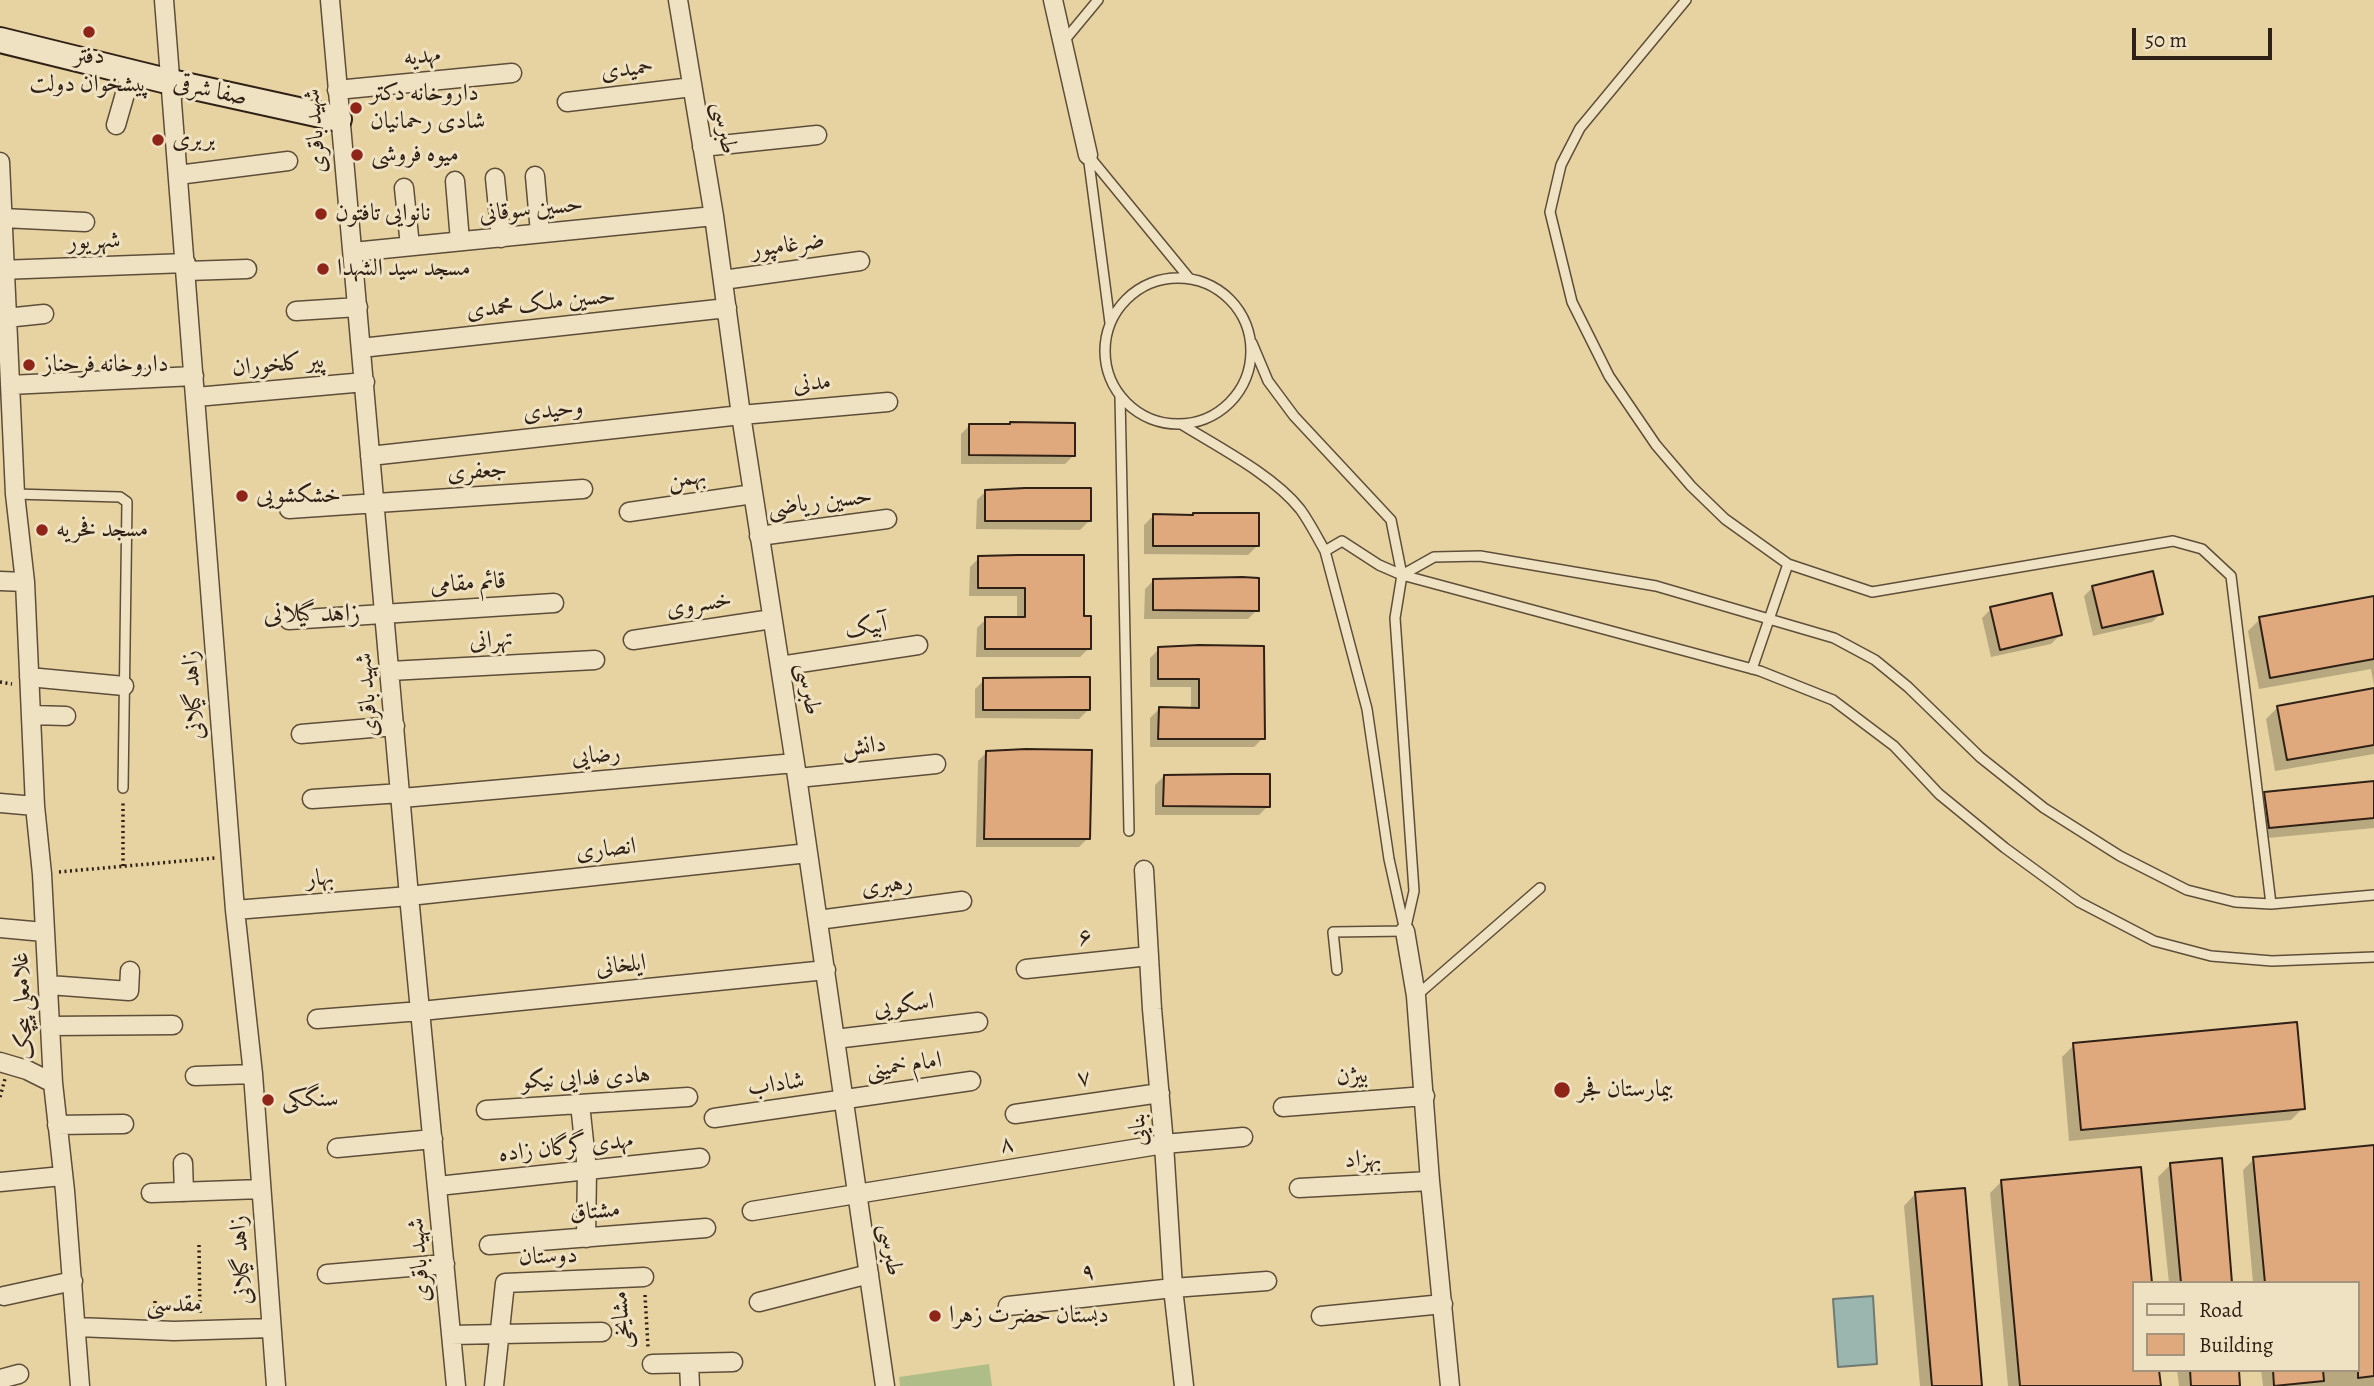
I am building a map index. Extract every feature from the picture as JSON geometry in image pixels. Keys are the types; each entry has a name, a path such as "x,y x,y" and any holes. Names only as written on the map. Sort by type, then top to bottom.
{"main road":[{"name":"صفا شرقی","path":"0,40 131,73 339,119"}],"street":[{"name":"زاهد گیلانی","path":"164,0 235,910 253,1074 276,1386"},
{"name":"شهید باقری","path":"330,0 409,896 456,1386"},
{"name":"طبرسی","path":"678,0 714,216 759,536 797,770 885,1386"},
{"path":"1053,0 1088,155"},
{"path":"116,125 131,73"},
{"name":"مهدیه","path":"337,90 512,73"},
{"name":"حمیدی","path":"567,102 692,87"},
{"path":"702,147 817,135"},
{"path":"178,175 288,161"},
{"name":"غلامعلی پیچک","path":"0,162 2,270 10,385 5,406 24,582 53,1083 73,1281 80,1386"},
{"path":"535,176 540,233"},
{"path":"495,178 501,237"},
{"path":"455,181 460,241"},
{"path":"404,188 410,246"},
{"name":"حسین سوقانی","path":"353,252 714,216"},
{"path":"3,218 85,222"},
{"name":"ضرغامپور","path":"723,279 860,261"},
{"name":"شهریور","path":"2,270 186,267 247,269"},
{"path":"296,311 358,307"},
{"name":"حسین ملک محمدی","path":"361,348 727,307"},
{"path":"6,318 44,314"},
{"path":"10,385 194,376"},
{"name":"پیر کلخوران","path":"196,397 365,382"},
{"name":"مدنی","path":"741,415 888,402"},
{"name":"وحیدی","path":"370,456 741,415"},
{"name":"جعفری","path":"289,509 583,489"},
{"name":"بهمن","path":"629,512 753,494"},
{"name":"حسین ریاضی","path":"759,536 887,519"},
{"path":"0,581 24,582"},
{"name":"قائم مقامی","path":"289,620 554,603"},
{"name":"خسروی","path":"633,640 772,619"},
{"name":"آبیک","path":"780,666 918,645"},
{"name":"تهرانی","path":"390,671 595,660"},
{"path":"29,677 124,686"},
{"path":"32,715 66,716"},
{"path":"301,734 395,726"},
{"name":"دانش","path":"797,770 936,764"},
{"name":"رضایی","path":"312,799 401,796 797,770"},
{"path":"0,803 35,806"},
{"name":"انصاری","path":"409,896 808,853"},
{"name":"بنایی","path":"1144,870 1173,1288 1184,1386"},
{"name":"بهار","path":"235,910 409,896"},
{"name":"رهبری","path":"818,920 962,901"},
{"path":"0,928 44,932"},
{"path":"1405,931 1416,996 1430,1181 1450,1386"},
{"name":"۶","path":"1026,969 1149,956"},
{"name":"ایلخانی","path":"317,1019 826,970"},
{"path":"49,985 129,991 130,971"},
{"name":"اسکویی","path":"835,1039 978,1021"},
{"path":"51,1026 173,1025"},
{"path":"0,1062 27,1070 53,1083"},
{"path":"195,1076 253,1074"},
{"name":"امام خمینی","path":"844,1100 971,1081"},
{"name":"۷","path":"1015,1114 1160,1093"},
{"name":"بیژن","path":"1283,1107 1425,1096"},
{"name":"هادی فدایی نیکو","path":"486,1110 688,1097"},
{"name":"شاداب","path":"714,1118 844,1100"},
{"path":"580,1104 587,1170 586,1238"},
{"path":"57,1125 124,1124"},
{"name":"۸","path":"752,1211 1164,1144 1243,1137"},
{"path":"337,1148 433,1139"},
{"name":"مهدی گرگان زاده","path":"438,1186 700,1158"},
{"path":"183,1163 184,1192"},
{"path":"0,1182 62,1176"},
{"name":"بهزاد","path":"1299,1188 1430,1181"},
{"path":"151,1193 261,1189"},
{"name":"مشتاق","path":"489,1245 706,1228"},
{"path":"327,1274 445,1264"},
{"path":"759,1302 869,1274"},
{"name":"دوستان","path":"494,1386 505,1283 644,1277"},
{"path":"4,1296 73,1281"},
{"name":"۹","path":"1008,1306 1267,1281"},
{"path":"1321,1316 1443,1304"},
{"name":"مقدسی","path":"77,1327 200,1330 271,1328"},
{"path":"451,1335 602,1332"},
{"name":"مشایخی","path":"652,1364 733,1362"},
{"path":"689,1364 690,1386"},
{"path":"0,1379 19,1374"}],"lane":[{"path":"1063,42 1098,0"},
{"path":"1686,0 1580,128 1561,165 1550,212 1572,302 1609,376 1656,445 1690,486 1725,519 1787,564 1872,592 2173,541 2202,549 2231,576 2271,904"},
{"path":"1088,155 1189,278"},
{"path":"1088,155 1110,323"},
{"path":"1252,343 1251,367 1242,389 1226,407 1205,419 1181,424 1158,421 1147,416 1120,396 1108,373 1104,348 1110,323 1123,302 1142,286 1165,278 1189,278 1212,285 1232,299 1246,319 1252,343 1268,381 1294,416 1391,520 1402,575 1395,618 1414,891 1405,931"},
{"path":"1120,396 1129,831"},
{"path":"1181,424 1273,484 1299,508 1325,551 1367,709 1389,859 1405,931"},
{"path":"15,494 120,497 127,502 123,788"},
{"path":"1325,551 1342,541 1379,565 1402,575 1752,669 1833,700 1894,746 1939,794 2005,848 2079,902 2154,941 2211,957 2272,961 2374,957"},
{"path":"1402,575 1434,558 1480,556 1656,586 1834,638 1875,660 1908,687 1980,757 2044,808 2120,856 2187,890 2235,902 2271,904 2374,895"},
{"path":"1752,669 1787,564"},
{"path":"1416,996 1540,888"},
{"path":"1337,971 1333,932 1405,931"}],"path":[{"path":"123,788 123,866"},
{"path":"42,874 231,857"},
{"path":"200,1245 200,1330"},
{"name":"مشایخی","path":"644,1277 649,1360 652,1364"}],"green space":[{"path":"989,1364 992,1386 900,1386 899,1377"}],"water":[{"path":"1873,1296 1877,1364 1838,1367 1833,1299"}],"building":[{"path":"1075,423 1075,456 969,455 969,424"},
{"path":"1091,488 1091,521 985,521 985,490"},
{"path":"1259,513 1259,546 1153,546 1153,514"},
{"path":"1084,555 1084,616 1091,616 1091,649 985,649 985,617 1025,617 1025,588 978,588 978,556"},
{"path":"2153,571 2163,614 2102,628 2092,586"},
{"path":"1259,578 1259,611 1153,610 1153,579"},
{"path":"2052,593 2062,635 2000,650 1990,607"},
{"path":"2374,596 2374,659 2270,678 2259,617"},
{"path":"1264,646 1265,739 1158,739 1159,707 1199,708 1199,679 1158,679 1158,647"},
{"path":"1090,677 1090,710 983,710 983,678"},
{"path":"2374,688 2374,745 2287,760 2277,706"},
{"path":"1092,750 1090,839 984,839 986,751"},
{"path":"1270,774 1270,807 1163,806 1164,775"},
{"path":"2374,781 2374,818 2269,828 2264,792"},
{"path":"2297,1022 2305,1109 2081,1130 2073,1043"},
{"path":"2374,1145 2374,1376 2358,1378 2360,1281 2265,1281 2253,1157"},
{"path":"2222,1158 2232,1281 2181,1281 2170,1163"},
{"path":"2141,1167 2152,1281 2132,1281 2132,1372 2159,1372 2161,1386 2020,1386 2001,1180"},
{"path":"1965,1188 1982,1386 1932,1386 1915,1192"},
{"path":"2190,1372 2239,1372 2240,1386 2191,1386"},
{"path":"2273,1372 2323,1372 2324,1381 2274,1386"}],"place":[{"name":"دفتر پیشخوان دولت","path":"89,32"},
{"name":"داروخانه دکتر شادی رحمانیان","path":"356,108"},
{"name":"بربری","path":"158,140"},
{"name":"میوه فروشی","path":"357,155"},
{"name":"نانوایی تافتون","path":"321,214"},
{"name":"مسجد سید الشهدا","path":"323,269"},
{"name":"داروخانه فرحناز","path":"29,365"},
{"name":"خشکشویی","path":"242,496"},
{"name":"مسجد فخریه","path":"42,530"},
{"name":"بیمارستان فجر","path":"1562,1090"},
{"name":"سنگکی","path":"268,1100"},
{"name":"دبستان حضرت زهرا","path":"935,1316"}],"district":[{"name":"زاهد گیلانی","path":"312,615"}]}
